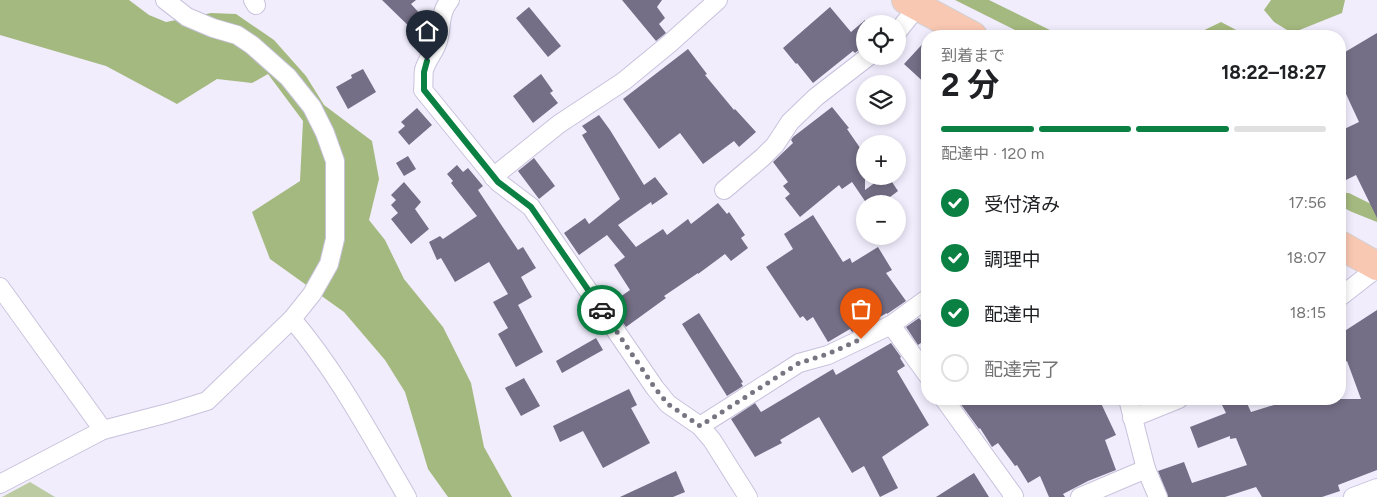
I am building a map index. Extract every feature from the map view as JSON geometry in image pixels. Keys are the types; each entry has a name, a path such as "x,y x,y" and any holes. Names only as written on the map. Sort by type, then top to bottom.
{"main road":[{"path":"912,3 963,30"},
{"path":"1346,249 1377,267"}],"street":[{"path":"0,484 103,430 207,401 292,319 312,294 329,264 335,239 336,161 312,107 288,77 252,45 237,35 213,28 187,17 165,0"},
{"path":"450,0 441,17 439,39 435,51 427,61 424,72 424,90 493,177 531,207 655,388 668,404 700,426 712,440 748,497"},
{"path":"493,177 559,124 624,80 676,38 718,0"},
{"path":"906,15 912,3"},
{"path":"724,190 763,157 790,122 808,104 858,65"},
{"path":"1346,292 1377,267"},
{"path":"0,287 103,430"},
{"path":"700,426 799,363 828,354 892,325 921,303"},
{"path":"292,319 327,363 407,497"},
{"path":"892,325 921,366"},
{"path":"948,405 1015,497"},
{"path":"1129,405 1146,469 1158,497"},
{"path":"1132,418 1164,405"},
{"path":"1080,497 1146,469"},
{"path":"1353,497 1377,488"}],"green space":[{"path":"0,0 129,0 149,15 166,22 211,13 236,14 274,40 306,76 324,105 372,141 379,179 369,220 385,240 404,279 443,327 471,383 484,447 512,497 448,497 428,469 405,392 385,360 344,312 270,259 252,212 300,181 303,121 268,74 252,83 217,79 177,104 106,66 0,35"},
{"path":"955,0 989,0 1050,30 1015,30"},
{"path":"1271,0 1345,0 1342,13 1300,30 1287,30 1274,22 1264,10"},
{"path":"1221,22 1236,30 1204,30"},
{"path":"1346,193 1377,207 1377,222 1346,209"},
{"path":"30,482 55,497 2,497"}],"building":[{"path":"382,0 416,0 411,4 422,16 424,15 430,21 429,30 421,38"},
{"path":"622,0 662,0 657,7 665,18 659,24 666,33 656,41"},
{"path":"529,7 561,46 548,57 516,18"},
{"path":"830,7 851,32 856,28 856,52 853,51 813,83 783,48"},
{"path":"1377,33 1377,218 1356,175 1346,180 1346,128 1359,122 1346,94 1346,51"},
{"path":"921,46 921,80 905,65"},
{"path":"688,49 707,74 705,75 734,110 756,132 739,147 734,141 703,164 680,133 659,149 623,99"},
{"path":"363,69 376,92 348,109 336,87 352,78 351,75"},
{"path":"541,74 553,91 550,93 558,103 533,123 513,96"},
{"path":"832,107 849,128 847,129 856,142 856,185 865,185 865,190 872,185 894,185 898,191 893,195 861,195 852,182 842,189 839,185 800,217 785,198 790,194 783,186 788,182 773,162 793,143 791,140"},
{"path":"417,108 432,125 409,145 398,132 405,126 401,122"},
{"path":"599,115 644,185 655,177 668,194 652,205 651,202 618,225 636,247 663,229 667,235 688,219 691,224 718,203 727,214 729,212 745,235 741,238 748,248 731,261 725,254 664,296 666,298 626,327 610,304 630,290 614,265 625,257 607,235 579,255 564,233 585,218 589,224 620,199 582,135 587,132 582,126"},
{"path":"408,156 416,169 404,176 396,163"},
{"path":"534,158 555,186 539,199 518,171"},
{"path":"457,165 463,172 468,168 483,186 478,190 518,250 523,247 536,268 521,277 532,297 518,305 543,352 516,367 498,334 508,328 493,302 508,294 489,262 455,282 441,258 437,260 429,242 440,236 443,239 477,216 451,183 453,181 447,174"},
{"path":"404,182 421,202 415,209 429,229 411,244 391,219 398,213 391,205 396,200 391,195"},
{"path":"813,215 843,262 850,258 852,263 878,247 892,270 886,273 906,301 887,314 852,332 850,329 828,342 813,317 807,321 803,316 800,318 766,267 793,249 784,234"},
{"path":"1377,310 1377,470 1338,485 1340,491 1322,497 1262,497 1256,487 1225,497 1168,497 1158,471 1184,462 1192,483 1247,465 1236,438 1230,439 1230,436 1198,448 1190,427 1226,413 1222,405 1248,405 1251,412 1274,405 1346,405 1346,399 1361,399 1346,361 1346,330"},
{"path":"699,313 743,382 741,383 743,386 727,396 682,324"},
{"path":"919,318 921,321 921,343 918,345 906,327"},
{"path":"596,338 603,350 562,373 556,361"},
{"path":"891,343 905,366 897,371 929,425 882,457 898,488 880,497 864,466 852,473 819,417 780,440 782,443 755,457 731,419 755,403 761,412 833,369 836,375"},
{"path":"524,378 540,406 521,416 505,388"},
{"path":"629,389 637,405 631,408 650,443 603,468 583,431 560,442 553,426"},
{"path":"961,405 1102,405 1116,435 1105,440 1116,470 1088,481 1063,494 1065,497 1049,497 1040,476 1028,483 1017,465 1015,466 998,443 992,447"},
{"path":"676,471 685,492 673,497 620,497"},
{"path":"974,473 989,497 936,497"}],"way so far":[{"path":"602,310 668,404 700,426 799,363 828,354 861,339"}],"route":[{"path":"427,61 424,72 424,90 498,182 531,207 602,310"}]}
